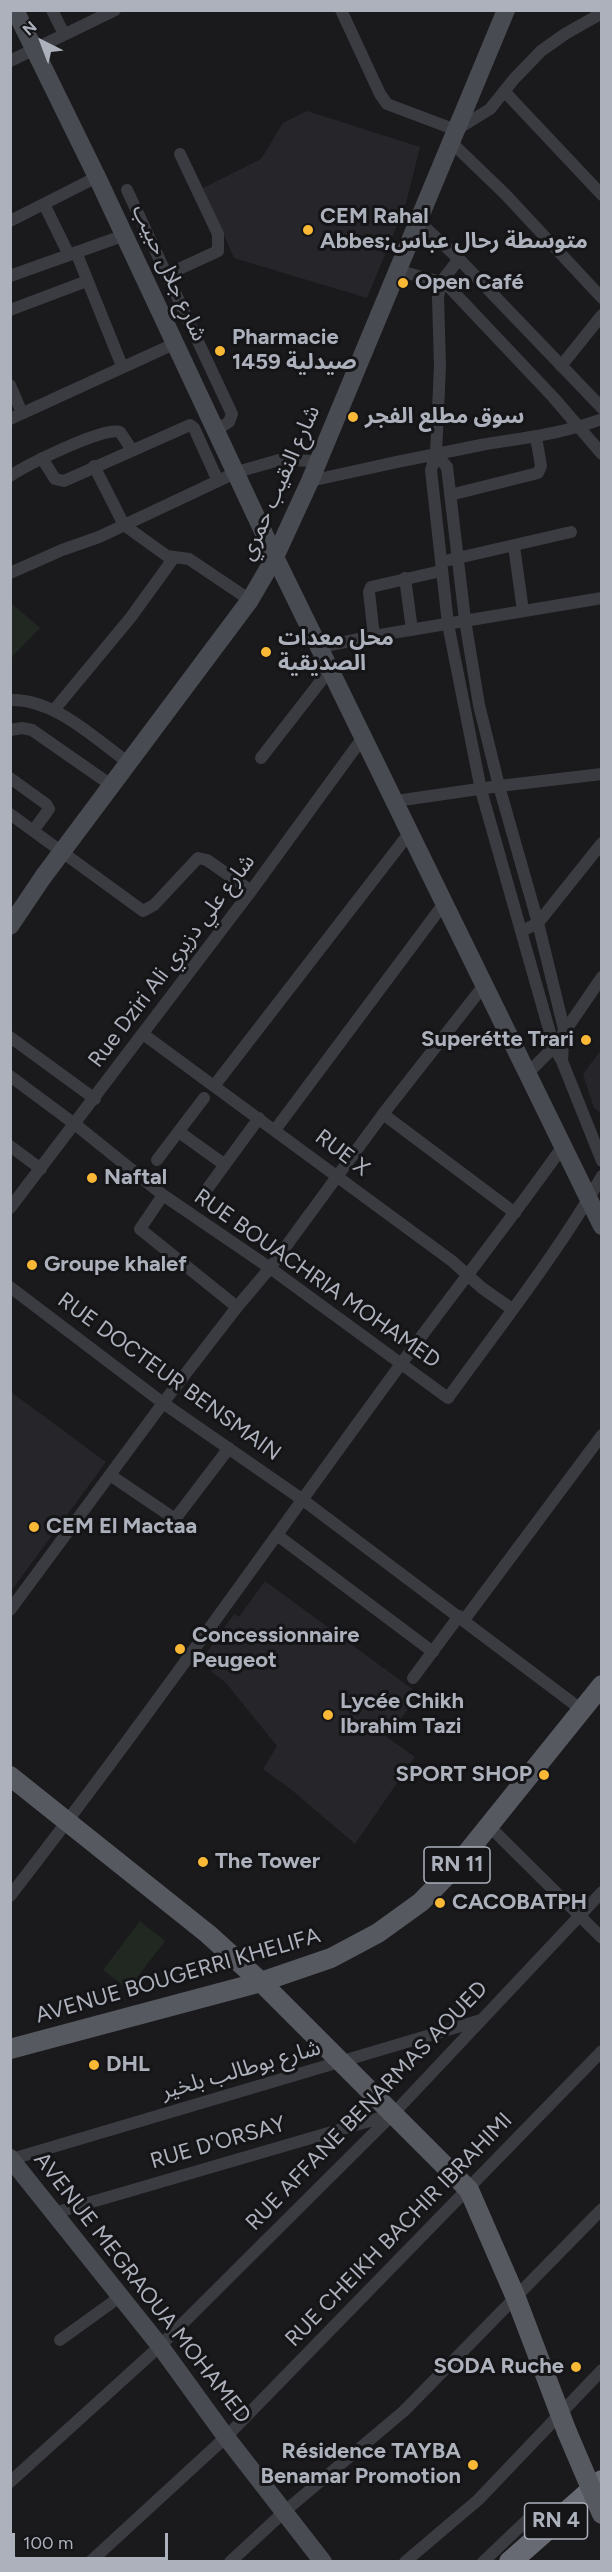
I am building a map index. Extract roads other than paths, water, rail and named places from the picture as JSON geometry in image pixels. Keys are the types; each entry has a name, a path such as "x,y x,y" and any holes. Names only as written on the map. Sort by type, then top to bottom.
{"highway":[{"name":"RN 4","path":"510,2562 602,2481"},
{"name":"RN 4","path":"529,2562 602,2499"}],"main road":[{"name":"AVENUE BOUGERRI KHELIFA","path":"10,2049 261,1982 331,1958 378,1933 421,1902 458,1864 602,1685"},
{"path":"10,1776 168,1900 261,1982 469,2190 516,2298 567,2432 602,2514"}],"street":[{"name":"شارع جلال حبيب","path":"15,10 176,343 275,557 411,831 602,1226"},
{"path":"52,10 64,34"},
{"path":"10,61 115,10"},
{"path":"341,10 380,94 387,104 454,136 602,298"},
{"name":"شارع النقيب حمري","path":"12,921 250,600 275,557 310,481 506,10"},
{"path":"454,136 486,113 541,51 602,13"},
{"path":"504,91 602,195"},
{"path":"166,275 218,251 220,244 218,234 180,154"},
{"path":"10,220 97,177"},
{"path":"127,190 232,414 229,422 216,430"},
{"path":"44,204 87,281 122,366"},
{"path":"417,220 459,259 602,408"},
{"path":"10,276 124,235"},
{"path":"459,259 441,282 437,317 440,366 436,454 431,470 448,624 481,790 554,1047 562,1061 602,1161"},
{"path":"396,270 441,282 458,295 602,454"},
{"path":"10,310 87,281"},
{"path":"561,366 602,315"},
{"path":"10,419 176,343"},
{"path":"10,385 22,412"},
{"path":"310,481 436,454 579,428 602,419"},
{"path":"42,458 57,481 64,481 190,425 194,428 218,481"},
{"path":"10,476 42,458 112,430 120,432 132,450"},
{"path":"450,495 538,473 541,466 536,437"},
{"path":"436,454 447,467 465,620 479,705 498,786 538,923 564,1029 562,1061"},
{"path":"10,573 124,525 237,472 279,460 318,461"},
{"path":"94,466 124,525 173,559 189,559 250,600"},
{"path":"374,636 370,589 375,585 441,566 457,557 571,532"},
{"path":"514,546 523,611"},
{"path":"54,710 130,617 173,559"},
{"path":"405,578 412,630"},
{"path":"320,647 602,598"},
{"path":"261,758 331,668"},
{"path":"10,700 35,702 54,710 129,763"},
{"path":"464,711 479,705"},
{"path":"12,732 32,730 111,785"},
{"name":"Rue Dziri Ali شارع علي دزيري","path":"10,1208 76,1125 364,736"},
{"path":"396,801 602,774"},
{"path":"10,778 46,804 49,809 33,831"},
{"path":"11,814 143,911 154,905 198,858 207,860 251,891"},
{"path":"214,1086 411,831"},
{"path":"522,931 538,923 602,843"},
{"path":"275,1130 445,902"},
{"path":"528,1072 554,1047 564,1029 602,977"},
{"path":"10,1611 163,1403 270,1268 383,1114 485,984"},
{"name":"RUE X","path":"143,1034 337,1176 512,1309"},
{"path":"10,1037 95,1099"},
{"name":"RUE BOUACHRIA MOHAMED","path":"10,1076 76,1125 162,1195 270,1268 448,1398 512,1309"},
{"path":"157,1161 204,1098"},
{"path":"383,1114 515,1213"},
{"path":"202,1196 259,1118"},
{"path":"179,1132 225,1165"},
{"path":"10,1146 41,1169"},
{"path":"10,1896 68,1821 401,1363 563,1146"},
{"path":"512,1309 602,1176"},
{"name":"RUE BOUACHRIA MOHAMED","path":"162,1195 140,1229 237,1307"},
{"name":"RUE DOCTEUR BENSMAIN","path":"10,1287 163,1403 303,1500 582,1710"},
{"path":"413,1678 462,1618 602,1435"},
{"path":"110,1475 175,1519 229,1448"},
{"path":"277,1535 433,1652"},
{"path":"489,1826 602,1938"},
{"name":"RUE AFFANE BENARMAS AOUED","path":"10,2482 160,2346 393,2114 602,1892"},
{"name":"شارع بوطالب بلخير","path":"11,2159 482,2019"},
{"name":"RUE CHEIKH BACHIR IBRAHIMI","path":"90,2562 226,2437 602,2051"},
{"name":"RUE D'ORSAY","path":"54,2213 393,2114"},
{"name":"AVENUE MEGRAOUA MOHAMED","path":"11,2159 160,2346 226,2437 323,2562"},
{"path":"230,2562 285,2511 404,2411 602,2208"},
{"path":"60,2340 121,2296"},
{"path":"405,2562 478,2500 602,2370"},
{"path":"483,2562 527,2520"}],"place":[{"name":"CEM Rahal Abbes;متوسطة رحال عباس","path":"308,230"},
{"name":"Open Café","path":"403,283"},
{"name":"Pharmacie 1459 صيدلية","path":"220,351"},
{"name":"سوق مطلع الفجر","path":"353,417"},
{"name":"محل معدات الصديقية","path":"266,652"},
{"name":"Superétte Trari","path":"586,1040"},
{"name":"Naftal","path":"92,1178"},
{"name":"Groupe khalef","path":"32,1265"},
{"name":"CEM El Mactaa","path":"34,1527"},
{"name":"Concessionnaire Peugeot","path":"180,1649"},
{"name":"Lycée Chikh Ibrahim Tazi","path":"328,1715"},
{"name":"SPORT SHOP","path":"544,1775"},
{"name":"The Tower","path":"203,1862"},
{"name":"CACOBATPH","path":"440,1903"},
{"name":"DHL","path":"94,2065"},
{"name":"SODA Ruche","path":"576,2367"},
{"name":"Résidence TAYBA Benamar Promotion","path":"473,2465"}]}
